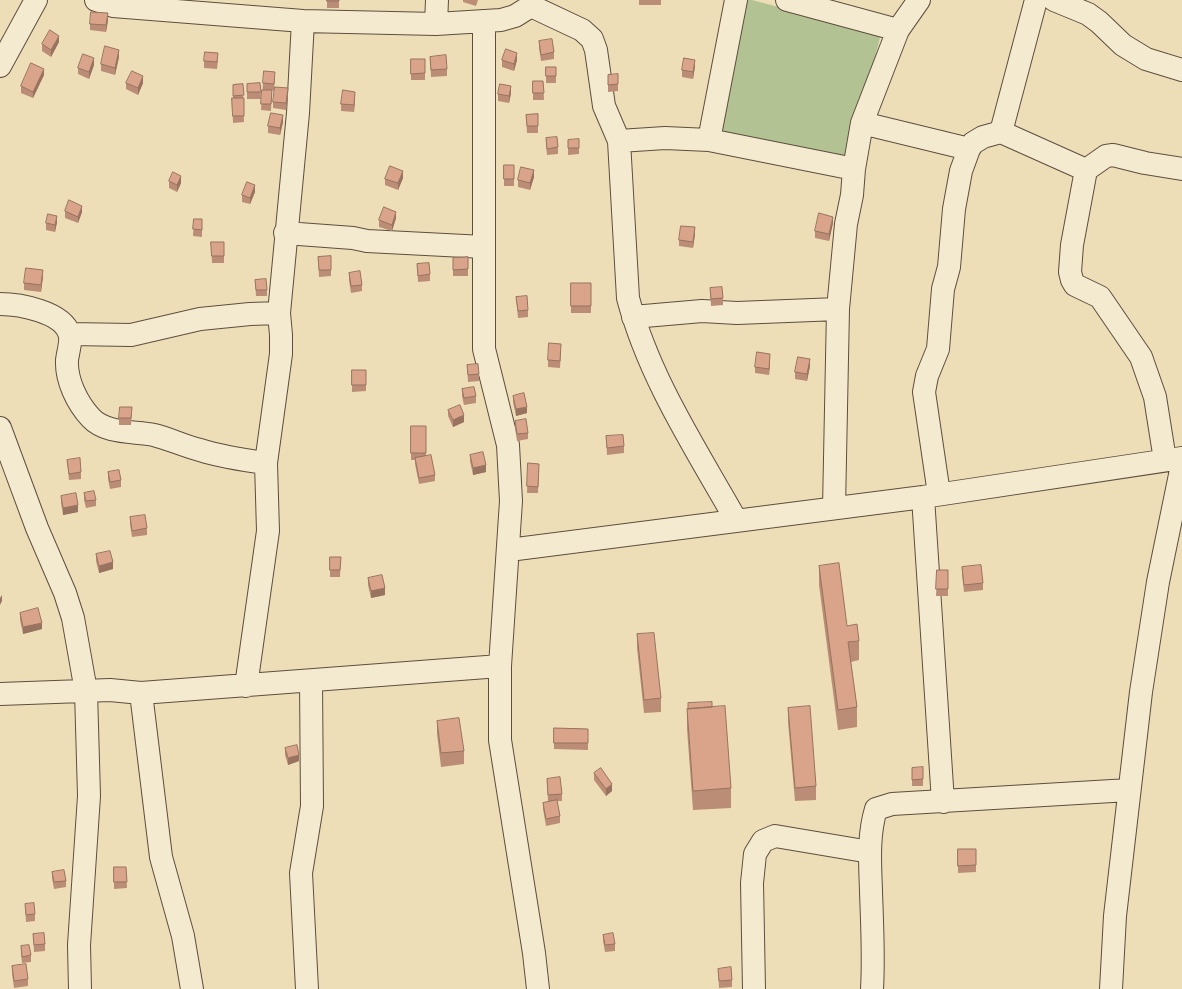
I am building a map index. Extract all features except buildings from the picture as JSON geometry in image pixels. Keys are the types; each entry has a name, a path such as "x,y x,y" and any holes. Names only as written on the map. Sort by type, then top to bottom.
{"street":[{"path":"0,66 36,0"},
{"path":"96,0 112,6 303,21 436,24 501,20 515,16 532,3 582,30 592,39 596,50 604,106 619,141 628,298 633,317 654,374 736,520"},
{"path":"436,24 437,0"},
{"path":"709,140 736,0"},
{"path":"787,0 898,30"},
{"path":"834,508 838,309 846,224 852,195 854,169 862,123 898,30 919,0"},
{"path":"1001,132 1036,0"},
{"path":"1054,0 1088,14 1099,22 1123,45 1146,59 1182,70"},
{"path":"246,686 268,531 266,463 281,354 279,313 285,233 298,113 303,21"},
{"path":"484,21 484,349 508,446 511,501 509,550 500,666 500,740 534,953 538,989"},
{"path":"862,123 969,149"},
{"path":"943,802 931,495 924,392 927,376 938,349 943,289 949,267 954,209 961,170 969,149 973,144 983,138 1001,132 1086,170"},
{"path":"619,141 665,138 709,140 854,169"},
{"path":"1111,989 1115,916 1126,834 1129,790 1176,461 1141,357 1100,298 1076,285 1072,280 1070,272 1072,245 1086,170 1106,156 1113,155 1145,164 1182,169"},
{"path":"285,233 354,238 367,241 484,246"},
{"path":"0,304 13,304 51,315 65,323 70,334 67,361 71,385 91,418 100,425 111,429 153,435 178,442 198,450 235,460 266,463"},
{"path":"633,317 702,311 737,313 838,309"},
{"path":"70,334 131,335 200,319 279,313"},
{"path":"0,431 37,528 65,593 73,618 86,691 89,796 79,945 80,989"},
{"path":"509,550 834,508 1176,461"},
{"path":"0,694 110,690 141,693 500,666"},
{"path":"307,989 301,873 312,806 311,681"},
{"path":"141,693 161,857 183,936 192,989"},
{"path":"872,989 873,961 870,852 871,824 876,809 892,804 1129,790"},
{"path":"754,989 752,883 755,854 763,840 775,836 870,852"}],"green space":[{"path":"745,0 752,0 881,34 848,160 715,132"}]}
